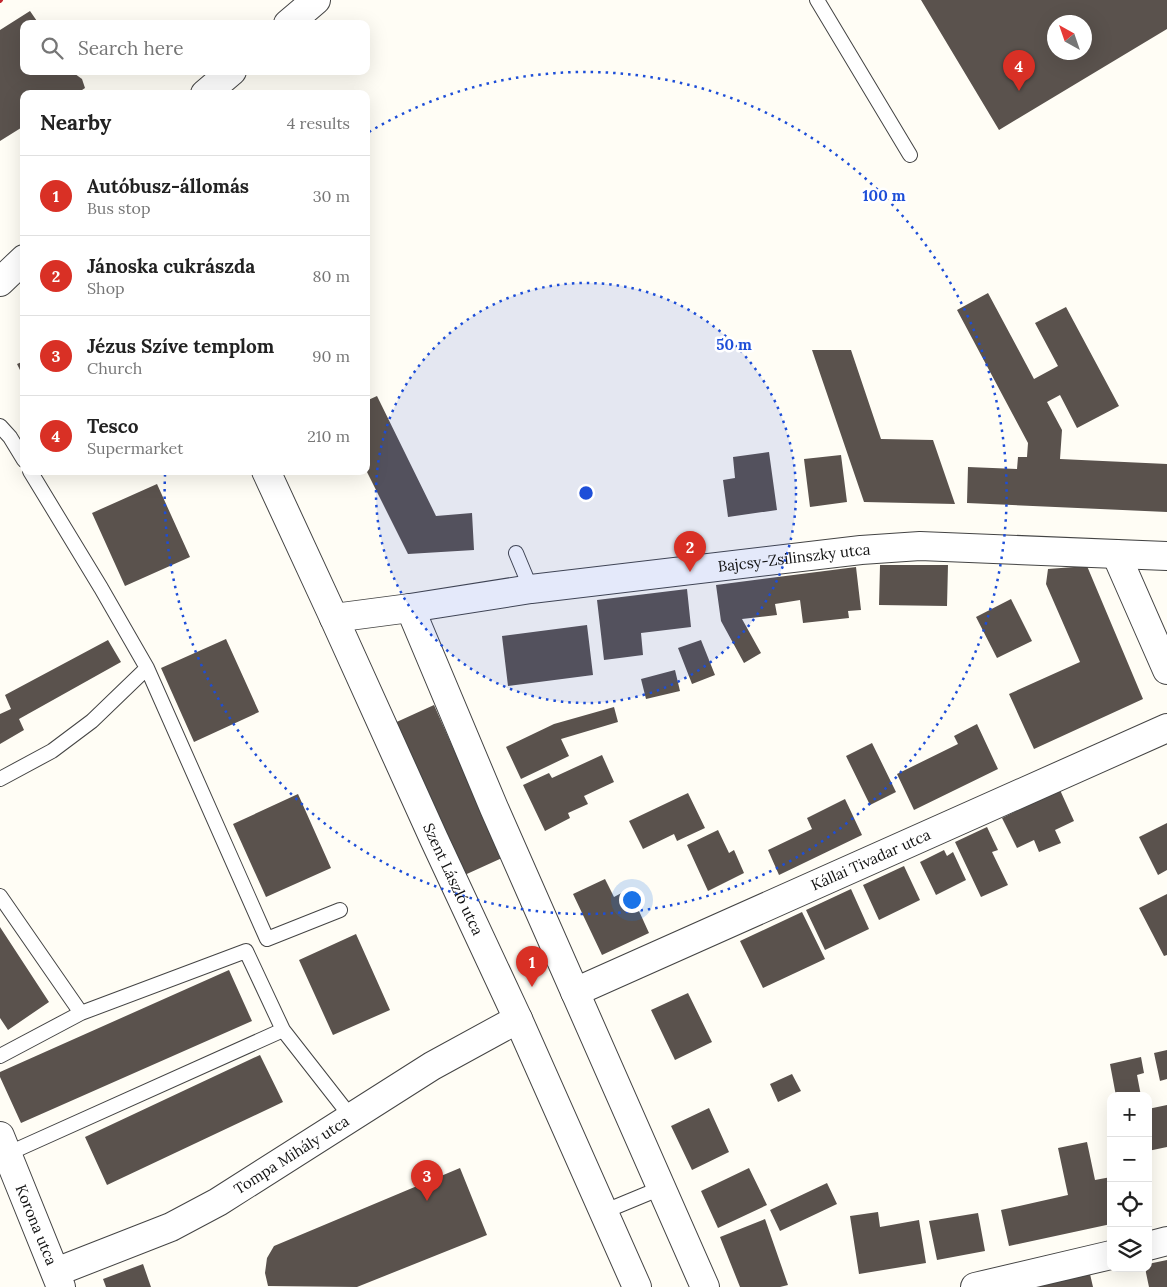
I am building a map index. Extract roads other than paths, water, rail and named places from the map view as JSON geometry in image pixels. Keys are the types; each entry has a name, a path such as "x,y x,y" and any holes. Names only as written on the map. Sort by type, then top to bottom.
{"street":[{"path":"293,20 316,0"},
{"path":"210,90 227,75"},
{"path":"0,282 20,263"},
{"name":"Szent László utca","path":"268,475 518,1019 637,1287"},
{"name":"Bajcsy-Zsilinszky utca","path":"334,618 531,589 861,550 920,546 1167,556"},
{"path":"1116,554 1167,670"},
{"path":"410,608 494,808 661,1188 698,1285"},
{"name":"Kállai Tivadar utca","path":"575,992 1167,728"},
{"name":"Tompa Mihály utca","path":"59,1280 218,1202 432,1066 518,1019"},
{"name":"Korona utca","path":"4,1145 59,1280"},
{"path":"1152,1245 1167,1241"},
{"path":"975,1287 1107,1256"}],"lane":[{"path":"816,0 910,155"},
{"path":"0,426 10,437 20,453"},
{"path":"32,475 147,668 267,939"},
{"path":"516,554 531,589"},
{"path":"0,779 52,751 92,721 147,668"},
{"path":"0,896 82,1013"},
{"path":"0,1056 82,1013 246,950 267,939 340,910"},
{"path":"246,950 283,1030 351,1117"},
{"path":"4,1145 283,1030"},
{"path":"603,1212 661,1188"}],"place":[{"name":"Tesco","path":"1019,91"},
{"name":"Jánoska cukrászda","path":"690,572"},
{"name":"Autóbusz-állomás","path":"532,987"},
{"name":"Jézus Szíve templom","path":"427,1201"}]}
